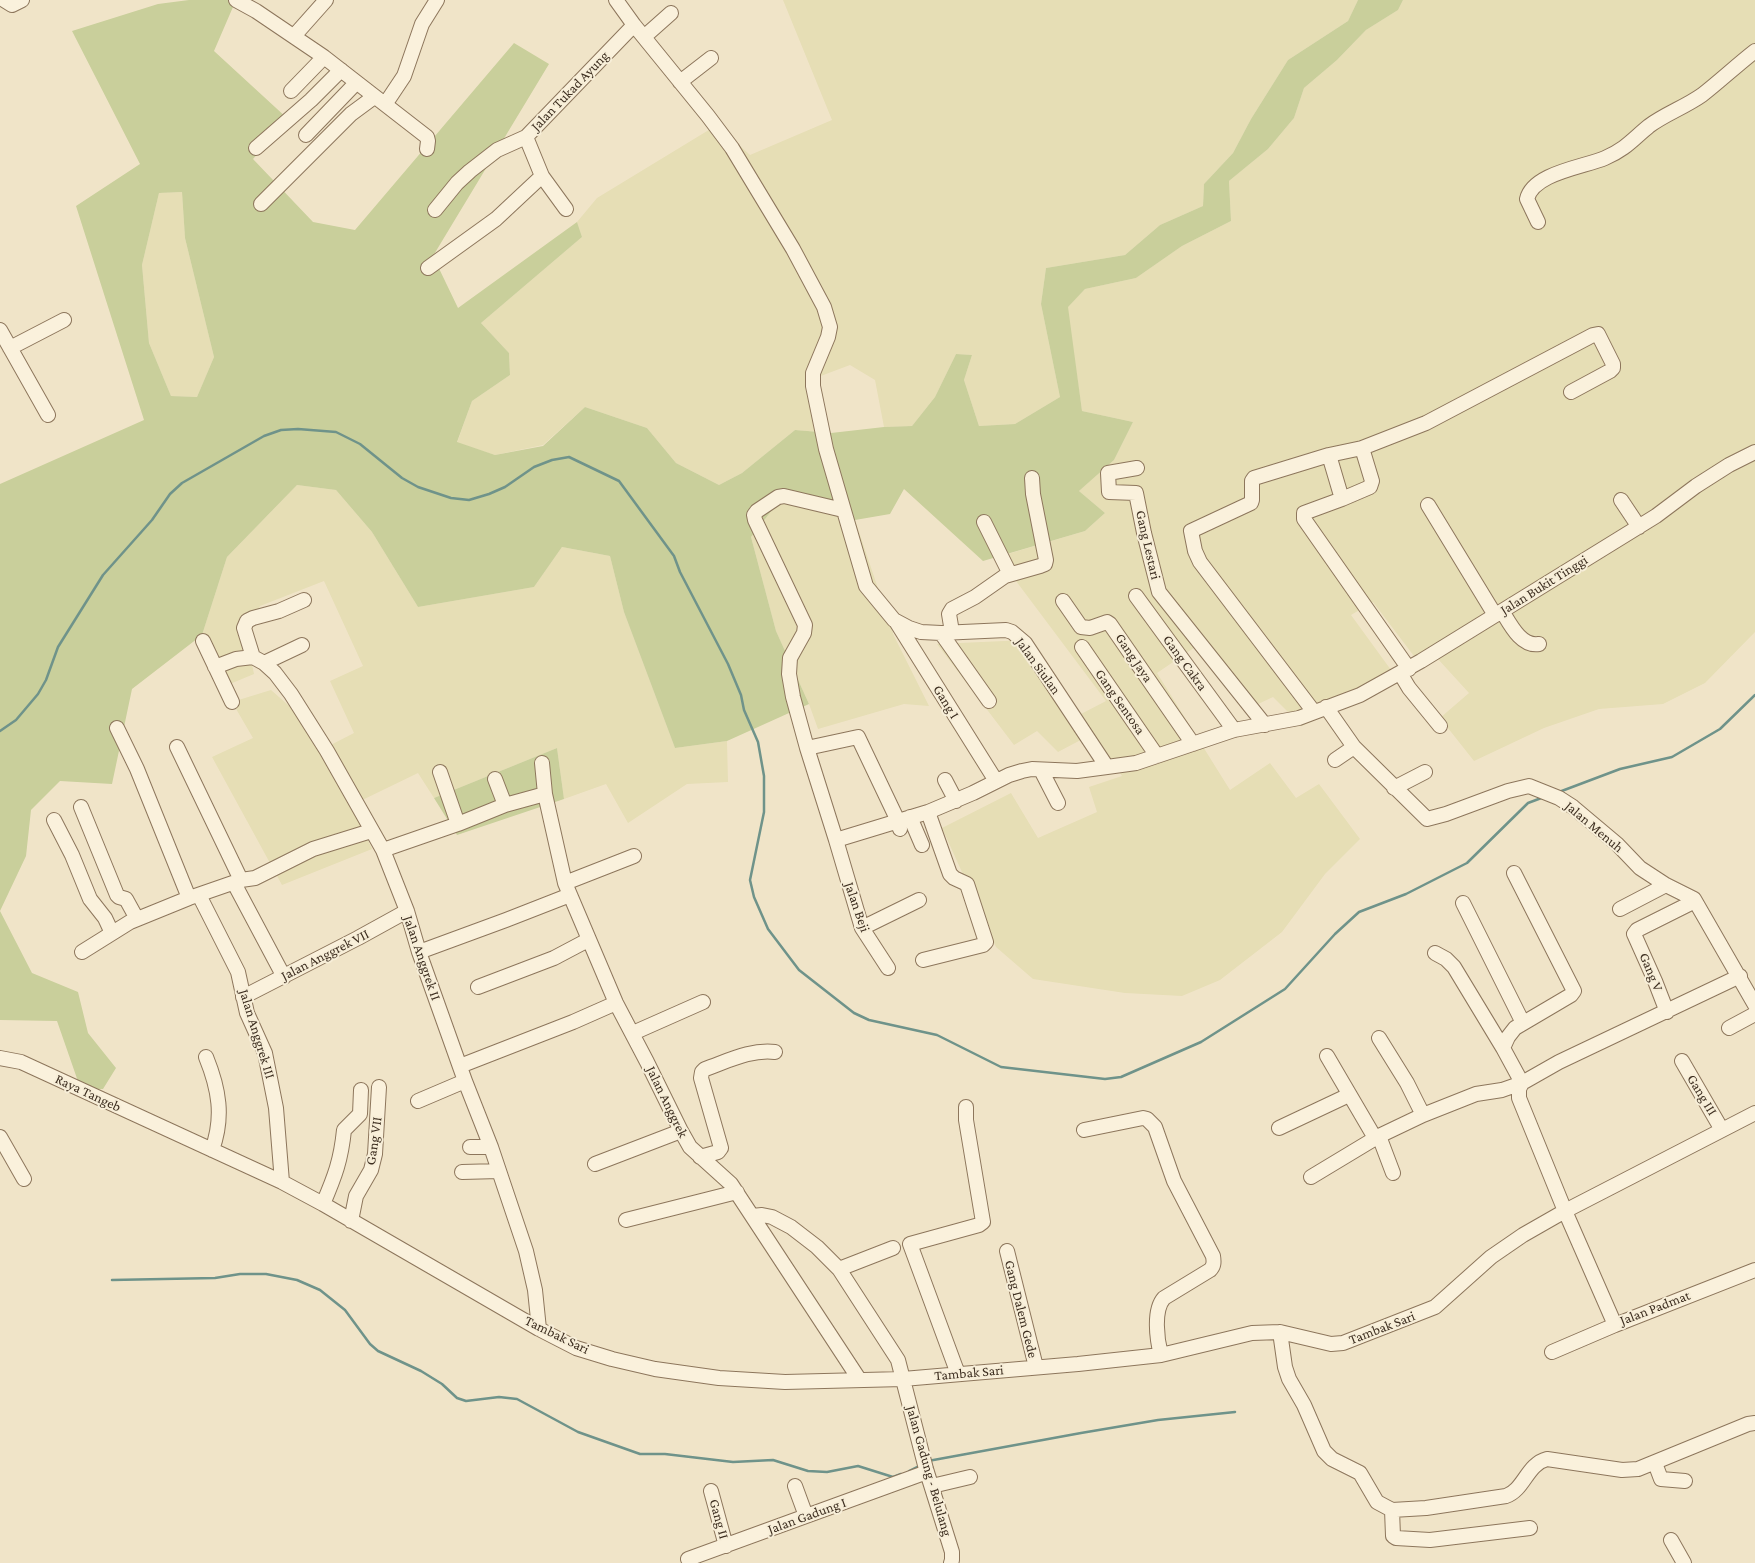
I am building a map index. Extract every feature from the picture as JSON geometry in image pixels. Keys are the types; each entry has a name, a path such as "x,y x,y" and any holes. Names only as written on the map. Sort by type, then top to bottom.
{"street":[{"path":"4,0 12,5 22,0"},
{"path":"236,0 294,36 380,100 427,137 427,149"},
{"path":"294,36 326,0"},
{"path":"261,204 351,114 380,100 404,76 422,24 436,0"},
{"name":"Jalan Siulan","path":"616,0 634,25 718,128 752,179 793,249 826,313 830,327 828,337 813,373 813,386 826,449 866,586 897,622 921,632 1006,630 1018,637 1025,644 1107,767"},
{"path":"644,37 671,13"},
{"name":"Jalan Tukad Ayung","path":"435,210 457,183 482,161 506,145 526,137 634,25"},
{"path":"1538,222 1527,199 1530,192 1550,175 1605,158 1624,148 1649,126 1702,95 1755,51"},
{"path":"292,91 324,57"},
{"path":"680,82 711,58"},
{"path":"256,148 311,100 341,70"},
{"path":"306,134 356,83"},
{"path":"526,137 542,176 566,209"},
{"path":"428,268 496,219 542,176"},
{"path":"10,348 64,320"},
{"path":"0,332 48,415"},
{"path":"1342,499 1329,455 1362,448 1426,423 1593,334 1598,334 1613,364 1613,368 1571,392"},
{"path":"1362,448 1372,484 1370,487 1306,511 1303,515 1304,519 1404,671 1409,688 1440,726"},
{"name":"Jalan Bukit Tinggi","path":"1320,710 1360,695 1404,671 1656,516 1696,486 1729,465 1755,452"},
{"name":"Jalan Menuh","path":"1329,455 1254,478 1252,481 1251,503 1195,527 1191,531 1190,534 1200,562 1320,710 1394,788 1427,819 1508,791 1529,786 1559,798 1617,844 1640,868 1692,897 1740,976 1755,1005"},
{"name":"Gang Lestari","path":"1137,468 1108,473 1109,492 1136,493 1144,533 1160,592 1264,725"},
{"path":"989,701 947,632 950,611 1010,574 1040,566 1046,561 1033,494 1032,478"},
{"name":"Jalan Beji","path":"843,510 784,496 774,499 754,515 805,628 790,658 789,674 793,697 862,928 888,968"},
{"path":"1621,500 1638,527"},
{"path":"1428,505 1498,613 1525,642 1534,645 1539,644"},
{"path":"984,522 1010,574"},
{"name":"Gang Cakra","path":"1136,596 1234,730"},
{"path":"259,660 244,628 247,621 279,611 304,600"},
{"name":"Gang Jaya","path":"1063,601 1081,627 1090,628 1107,622 1110,624 1193,744"},
{"name":"Gang I","path":"897,622 996,781"},
{"path":"203,641 232,702"},
{"path":"215,667 236,659 259,660 302,645"},
{"name":"Gang Sentosa","path":"1082,648 1157,756"},
{"name":"Jalan Anggrek II","path":"259,660 275,674 291,694 327,751 383,850 465,1081 491,1148 526,1251 535,1290 539,1329"},
{"path":"836,840 903,822 956,801 996,781 1022,771 1077,771 1130,765 1234,730 1264,725 1320,710"},
{"name":"Jalan Anggrek III","path":"117,728 137,768 194,897 238,972 247,1013 265,1053 270,1076 276,1108 282,1182"},
{"path":"807,748 858,737 903,822 922,845"},
{"path":"177,747 238,882 284,976"},
{"path":"1335,760 1354,747"},
{"name":"Jalan Anggrek","path":"542,763 546,794 567,889 616,1003 633,1033 680,1131 690,1147 721,1173 737,1192 858,1379"},
{"path":"1041,770 1058,803"},
{"path":"440,772 458,824"},
{"path":"1394,788 1426,772"},
{"path":"495,779 505,805"},
{"path":"945,780 956,801"},
{"path":"383,850 458,824 505,805 546,794"},
{"path":"81,807 117,895 126,899 137,919"},
{"path":"922,960 983,945 986,942 967,884 950,874 928,812"},
{"path":"54,820 72,855 90,899 105,918 112,933"},
{"path":"82,952 137,919 194,897 255,878 313,849 371,831"},
{"path":"419,952 506,920 634,856"},
{"path":"1503,1048 1512,1032 1574,993 1514,872"},
{"path":"1620,910 1666,884"},
{"path":"862,928 919,900"},
{"name":"Gang V","path":"1667,1012 1634,932 1695,901"},
{"path":"1463,903 1524,1023"},
{"name":"Jalan Anggrek VII","path":"243,997 406,911"},
{"path":"478,987 554,958 588,940"},
{"path":"1435,953 1446,959 1454,967 1522,1083"},
{"path":"1311,1177 1377,1137 1423,1114 1476,1094 1502,1090 1522,1083 1559,1062 1740,976"},
{"path":"633,1033 703,1002"},
{"path":"460,1066 616,1003"},
{"path":"1729,1028 1755,1014"},
{"path":"1379,1038 1407,1083 1423,1114"},
{"path":"700,1157 718,1152 721,1148 702,1072 705,1069 754,1052 775,1052"},
{"path":"1328,1056 1349,1095 1377,1137 1393,1173"},
{"path":"206,1057 216,1085 220,1115 218,1135 212,1150"},
{"name":"Raya Tangeb","path":"0,1058 21,1062 174,1134"},
{"name":"Gang III","path":"1682,1061 1722,1130"},
{"path":"418,1101 465,1081"},
{"name":"Jalan Padmat","path":"1522,1083 1519,1089 1519,1098 1565,1211 1615,1325 1755,1270"},
{"name":"Gang VII","path":"351,1221 356,1196 371,1170 375,1154 379,1087"},
{"path":"323,1204 342,1154 344,1130 360,1114 361,1090"},
{"path":"1279,1128 1349,1095"},
{"path":"958,1374 910,1244 982,1222 966,1120 966,1108"},
{"name":"Tambak Sari","path":"174,1134 282,1182 539,1329 576,1348 612,1359 719,1378 752,1381 813,1382 903,1379 1161,1355 1244,1335 1280,1332 1323,1342 1343,1343 1435,1307 1502,1249 1523,1235 1565,1211 1755,1113"},
{"path":"1084,1130 1143,1118 1151,1121 1155,1126 1174,1181 1213,1256 1213,1267 1210,1270 1160,1302 1157,1323 1161,1355"},
{"path":"595,1164 680,1131"},
{"path":"0,1137 24,1179"},
{"path":"470,1146 491,1148"},
{"path":"462,1172 499,1171"},
{"path":"626,1220 737,1192"},
{"name":"Jalan Gadung - Belulang","path":"752,1216 772,1217 791,1227 839,1269 898,1360 925,1466 952,1552 951,1563"},
{"path":"839,1269 893,1248"},
{"name":"Gang Dalem Gede","path":"1007,1252 1036,1367"},
{"path":"1552,1352 1615,1325"},
{"path":"1280,1332 1288,1379 1304,1404 1324,1451 1332,1459 1360,1473 1377,1502 1393,1516 1394,1536 1396,1538 1430,1540 1530,1528"},
{"path":"1393,1516 1426,1508 1506,1496 1515,1491 1536,1464 1547,1459 1622,1470 1657,1470 1755,1423"},
{"name":"Jalan Gadung I","path":"688,1559 708,1558 726,1546 806,1516 925,1466"},
{"path":"1657,1470 1661,1479 1685,1481"},
{"path":"932,1486 970,1477"},
{"path":"795,1486 806,1516"},
{"name":"Gang II","path":"711,1492 726,1546"},
{"path":"1671,1540 1684,1563"}],"shaded area":[{"path":"783,0 1358,0 1348,21 1288,60 1251,119 1233,153 1204,184 1203,206 1160,225 1125,255 1046,268 1041,304 1060,397 1015,424 979,426 964,380 972,355 956,354 935,397 912,426 884,427 875,380 850,365 810,380 831,433 795,430 742,473 719,485 676,463 647,428 585,407 543,445 495,455 457,443 472,401 510,375 509,353 481,323 582,237 577,222 597,198 717,125 750,155 832,120"},
{"path":"1403,0 1755,0 1755,632 1705,683 1663,704 1599,709 1544,728 1474,761 1440,718 1469,693 1437,658 1423,668 1373,602 1351,615 1399,681 1302,726 1273,697 1256,705 1204,641 1157,673 1230,790 1270,763 1296,798 1319,784 1360,839 1325,874 1282,932 1220,980 1182,996 1125,993 1033,979 996,947 942,828 1011,793 1038,838 1097,812 1089,787 1122,776 1092,734 1058,752 1037,731 1014,745 937,644 1027,640 1081,714 1106,701 998,557 1085,531 1105,513 1079,491 1114,460 1133,422 1082,411 1067,307 1085,289 1136,278 1182,246 1231,221 1229,181 1268,149 1294,118 1304,88 1337,60 1366,30 1398,10"},
{"path":"182,192 185,238 214,357 197,397 171,396 149,343 142,265 159,193"},
{"path":"297,485 336,490 372,532 418,607 534,587 562,547 610,556 624,612 675,748 727,741 728,782 687,784 628,823 606,784 564,799 557,748 434,798 418,773 352,805 372,849 282,885 212,757 253,738 232,702 271,690 295,711 321,750 354,733 330,681 363,666 324,581 260,606 246,635 254,674 225,686 202,635 227,557"},
{"path":"783,496 855,520 894,636 929,706 904,704 818,729 809,704 776,631 751,537"}],"green space":[{"path":"189,0 236,0 214,51 288,119 253,159 313,222 355,230 514,43 549,64 433,256 458,308 577,222 582,237 481,323 509,353 510,375 472,401 457,442 495,455 543,446 585,407 647,428 676,463 719,485 742,473 795,430 831,433 912,426 935,397 956,354 972,355 964,380 979,426 1015,424 1060,397 1041,304 1046,268 1125,255 1160,225 1203,206 1204,184 1233,153 1251,119 1288,60 1348,21 1358,0 1403,0 1398,10 1366,30 1337,60 1304,88 1294,118 1268,149 1229,181 1231,221 1182,246 1136,278 1085,289 1068,307 1082,411 1133,422 1114,460 1079,491 1105,513 1085,531 983,561 904,489 890,514 855,520 783,496 751,537 776,631 809,704 727,741 675,748 624,612 610,556 562,547 534,587 418,607 372,532 336,490 297,485 227,557 202,635 132,689 112,784 60,781 31,810 26,856 0,911 0,484 144,420 76,206 140,164 72,31 158,4","holes":["182,192 185,238 214,357 197,397 171,396 149,343 142,265 159,193"]},
{"path":"557,748 564,799 457,835 434,798"},
{"path":"0,911 32,973 78,992 88,1033 116,1068 103,1089 81,1090 57,1021 0,1020"}],"waterway":[{"path":"0,731 16,720 38,694 46,680 58,647 103,575 152,520 170,494 182,483 264,436 281,430 298,429 336,432 360,444 402,478 418,487 451,498 469,500 489,494 505,487 534,467 552,460 569,457 619,481 674,556 680,572 728,664 741,695 744,710 758,742 764,776 764,812 750,880 754,897 768,929 799,970 854,1013 869,1020 937,1035 1001,1067 1105,1079 1121,1077 1201,1042 1285,989 1335,934 1359,912 1406,894 1467,863 1528,803 1544,797"},
{"path":"1559,792 1620,769 1672,757 1720,729 1755,695"},
{"path":"112,1280 215,1278 240,1274 266,1274 297,1280 320,1290 345,1310 370,1344 378,1351 421,1371 442,1384 457,1398 466,1401 499,1397 517,1399 578,1432 640,1454 665,1454 733,1462 773,1460 808,1471 827,1472 858,1466 893,1477 901,1474"},
{"path":"928,1461 1158,1420 1235,1412"},
{"path":"909,1471 919,1466"}]}
